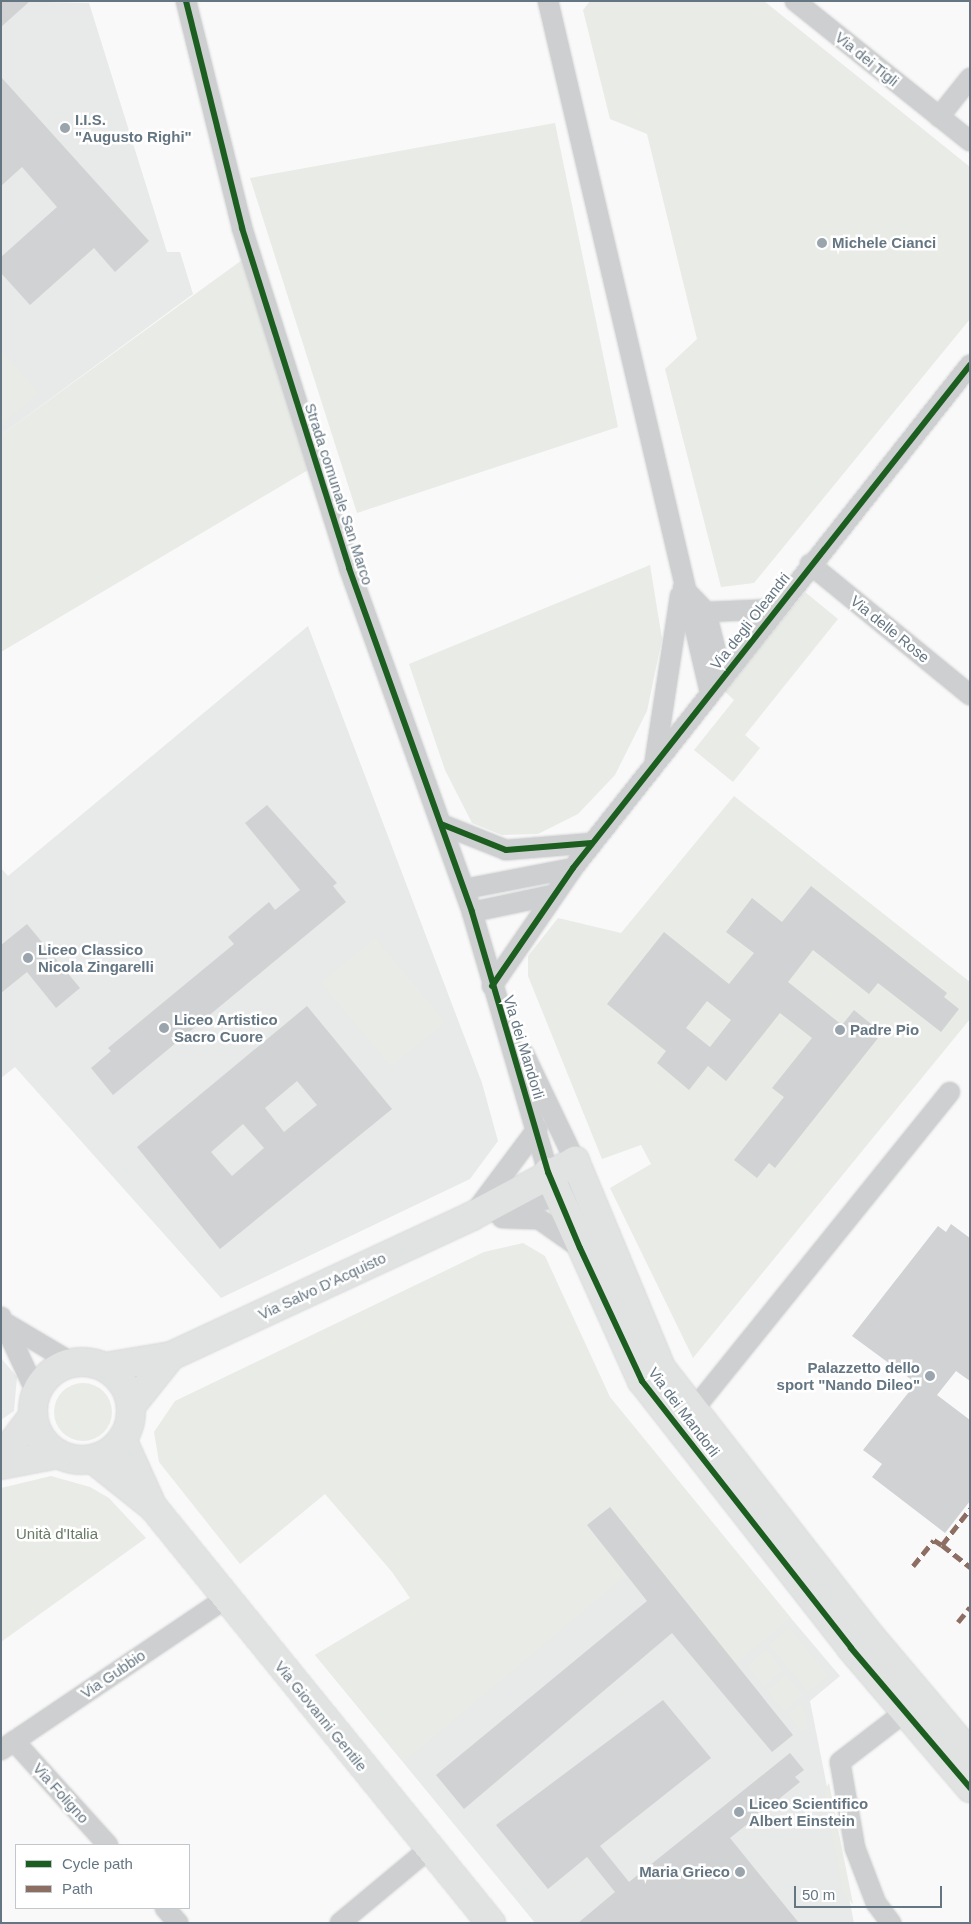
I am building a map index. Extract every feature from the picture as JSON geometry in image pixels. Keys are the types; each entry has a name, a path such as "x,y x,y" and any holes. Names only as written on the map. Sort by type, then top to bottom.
{"street":[{"name":"Strada comunale San Marco","path":"186,1 242,228 348,568 472,912 492,986"},
{"path":"548,1 682,587 716,684"},
{"name":"Via dei Tigli","path":"795,1 970,141"},
{"path":"939,117 970,78"},
{"name":"Via degli Oleandri","path":"492,986 553,896 592,843 810,564 970,365"},
{"name":"Via delle Rose","path":"810,564 970,695"},
{"path":"682,587 706,612 716,684"},
{"path":"655,762 682,587"},
{"path":"706,612 775,609"},
{"path":"441,824 506,850 592,843"},
{"path":"464,889 573,868"},
{"path":"472,912 553,896"},
{"name":"Via dei Mandorli","path":"492,986 537,1129 548,1172 580,1248 642,1381 686,1419 970,1754"},
{"name":"Via dei Mandorli","path":"492,986 575,1161 661,1368 686,1419 906,1712 970,1788"},
{"path":"686,1419 950,1092"},
{"path":"472,1216 537,1129"},
{"name":"Via Salvo D'Acquisto","path":"105,1367 171,1356 472,1216 548,1172 575,1161"},
{"name":"Via Salvo D'Acquisto","path":"472,1216 560,1198 585,1188"},
{"path":"472,1216 539,1219 580,1248"},
{"path":"1,1465 58,1454 93,1459 122,1439 131,1406 123,1383 105,1367 71,1362 4,1321"},
{"path":"4,1321 34,1404 41,1438 58,1454"},
{"name":"Via Salvo D'Acquisto","path":"131,1406 171,1356"},
{"path":"1,1458 34,1404 50,1373 71,1362"},
{"name":"Via Giovanni Gentile","path":"122,1439 153,1507"},
{"name":"Via Giovanni Gentile","path":"93,1459 153,1507 225,1598 491,1923"},
{"name":"Via Gubbio","path":"8,1746 225,1598"},
{"path":"891,1923 876,1903 855,1848 840,1762 906,1712"},
{"name":"Via Foligno","path":"8,1746 107,1844"},
{"path":"340,1923 430,1848"},
{"path":"166,1909 178,1923"}],"shaded area":[{"name":"I.I.S. \"Augusto Righi\"","path":"1,1 89,3 167,252 180,252 193,294 1,435"},
{"path":"308,626 482,1083 498,1141 470,1179 221,1298 15,1067 1,1078 1,868 8,876"},
{"path":"1,1358 17,1377 14,1411 1,1420"},
{"path":"652,1454 840,1676 810,1701 854,1923 535,1923 315,1655"}],"green space":[{"name":"Michele Cianci","path":"590,1 764,1 970,167 970,319 754,583 721,587 665,369 697,339 647,134 610,119 583,10"},
{"path":"555,123 618,427 357,513 250,178"},
{"path":"242,260 308,470 1,652 1,435"},
{"path":"1,350 39,393 1,425"},
{"path":"650,565 662,639 647,711 615,775 578,814 538,834 502,835 472,823 445,770 409,664"},
{"path":"805,592 838,619 745,735 760,748 733,782 694,750 734,700 724,691"},
{"path":"734,796 970,982 970,1019 693,1358 610,1188 651,1164 641,1145 602,1159 528,976 528,956 558,918 621,933"},
{"path":"375,938 445,1022 391,1066 321,983"},
{"path":"523,1243 545,1256 610,1397 791,1618 734,1665 610,1507 587,1526 626,1575 404,1762 315,1655 410,1598 392,1572 325,1494 240,1564 159,1462 154,1432 175,1401 484,1252"},
{"path":"77,1383 89,1383 99,1387 108,1396 112,1418 104,1433 89,1441 77,1441 67,1437 58,1428 54,1418 54,1406 58,1396 67,1387"},
{"name":"Unità d'Italia","path":"51,1476 90,1487 109,1498 146,1538 1,1642 1,1488"},
{"path":"789,1628 828,1676 808,1692 769,1645"},
{"path":"766,1649 783,1670 764,1686 747,1666"},
{"path":"786,1675 803,1695 784,1711 767,1691"},
{"path":"802,1703 808,1727 802,1732 788,1714"},
{"path":"829,1783 853,1904 843,1894 824,1792"}],"building":[{"path":"1,1 30,1 1,27"},
{"name":"I.I.S. \"Augusto Righi\"","path":"1,77 149,241 115,272 94,248 30,305 1,273 1,257 57,207 22,167 1,186"},
{"path":"267,805 337,883 333,886 346,902 113,1095 91,1068 111,1051 108,1048 234,944 228,937 269,902 275,910 300,890 245,823"},
{"name":"Padre Pio","path":"811,886 947,993 944,997 959,1009 941,1032 878,983 869,994 813,950 788,982 842,1025 854,1010 882,1033 775,1168 769,1163 757,1178 734,1160 784,1097 772,1088 812,1038 780,1013 726,1081 708,1066 689,1090 657,1063 666,1051 607,1004 664,932 729,984 754,953 726,932 752,898 782,922","holes":["707,1001 731,1020 710,1047 686,1028"]},
{"name":"Liceo Classico Nicola Zingarelli","path":"27,924 80,988 56,1008 27,972 1,993 1,945"},
{"name":"Liceo Artistico Sacro Cuore","path":"307,1006 392,1109 220,1249 137,1147","holes":["297,1081 317,1105 284,1132 265,1108","243,1124 264,1148 232,1176 211,1152"]},
{"name":"Palazzetto dello sport \"Nando Dileo\"","path":"951,1224 970,1238 970,1381 956,1371 937,1395 970,1420 970,1501 945,1533 872,1477 882,1464 863,1450 916,1383 852,1336 938,1226 946,1232"},
{"path":"610,1507 793,1735 772,1752 672,1633 464,1809 436,1775 647,1601 587,1525"},
{"path":"663,1700 711,1758 600,1846 629,1882 790,1753 804,1770 795,1777 800,1782 730,1838 799,1923 578,1923 615,1892 587,1857 548,1889 496,1825"}],"marked path":[{"path":"913,1566 934,1540 942,1545 970,1509"},
{"path":"942,1545 970,1567"},
{"path":"958,1622 970,1607"}],"cycle path":[{"path":"186,1 242,228 349,568 472,912 548,1172 580,1248 642,1381 851,1648 970,1788"},
{"path":"492,986 573,868 970,365"},
{"path":"441,824 506,850 592,843"}],"place":[{"name":"I.I.S. \"Augusto Righi\"","path":"65,128"},
{"name":"Michele Cianci","path":"822,243"},
{"name":"Liceo Classico Nicola Zingarelli","path":"28,958"},
{"name":"Liceo Artistico Sacro Cuore","path":"164,1028"},
{"name":"Padre Pio","path":"840,1030"},
{"name":"Palazzetto dello sport \"Nando Dileo\"","path":"930,1376"},
{"name":"Liceo Scientifico Albert Einstein","path":"739,1812"},
{"name":"Maria Grieco","path":"740,1872"}]}
